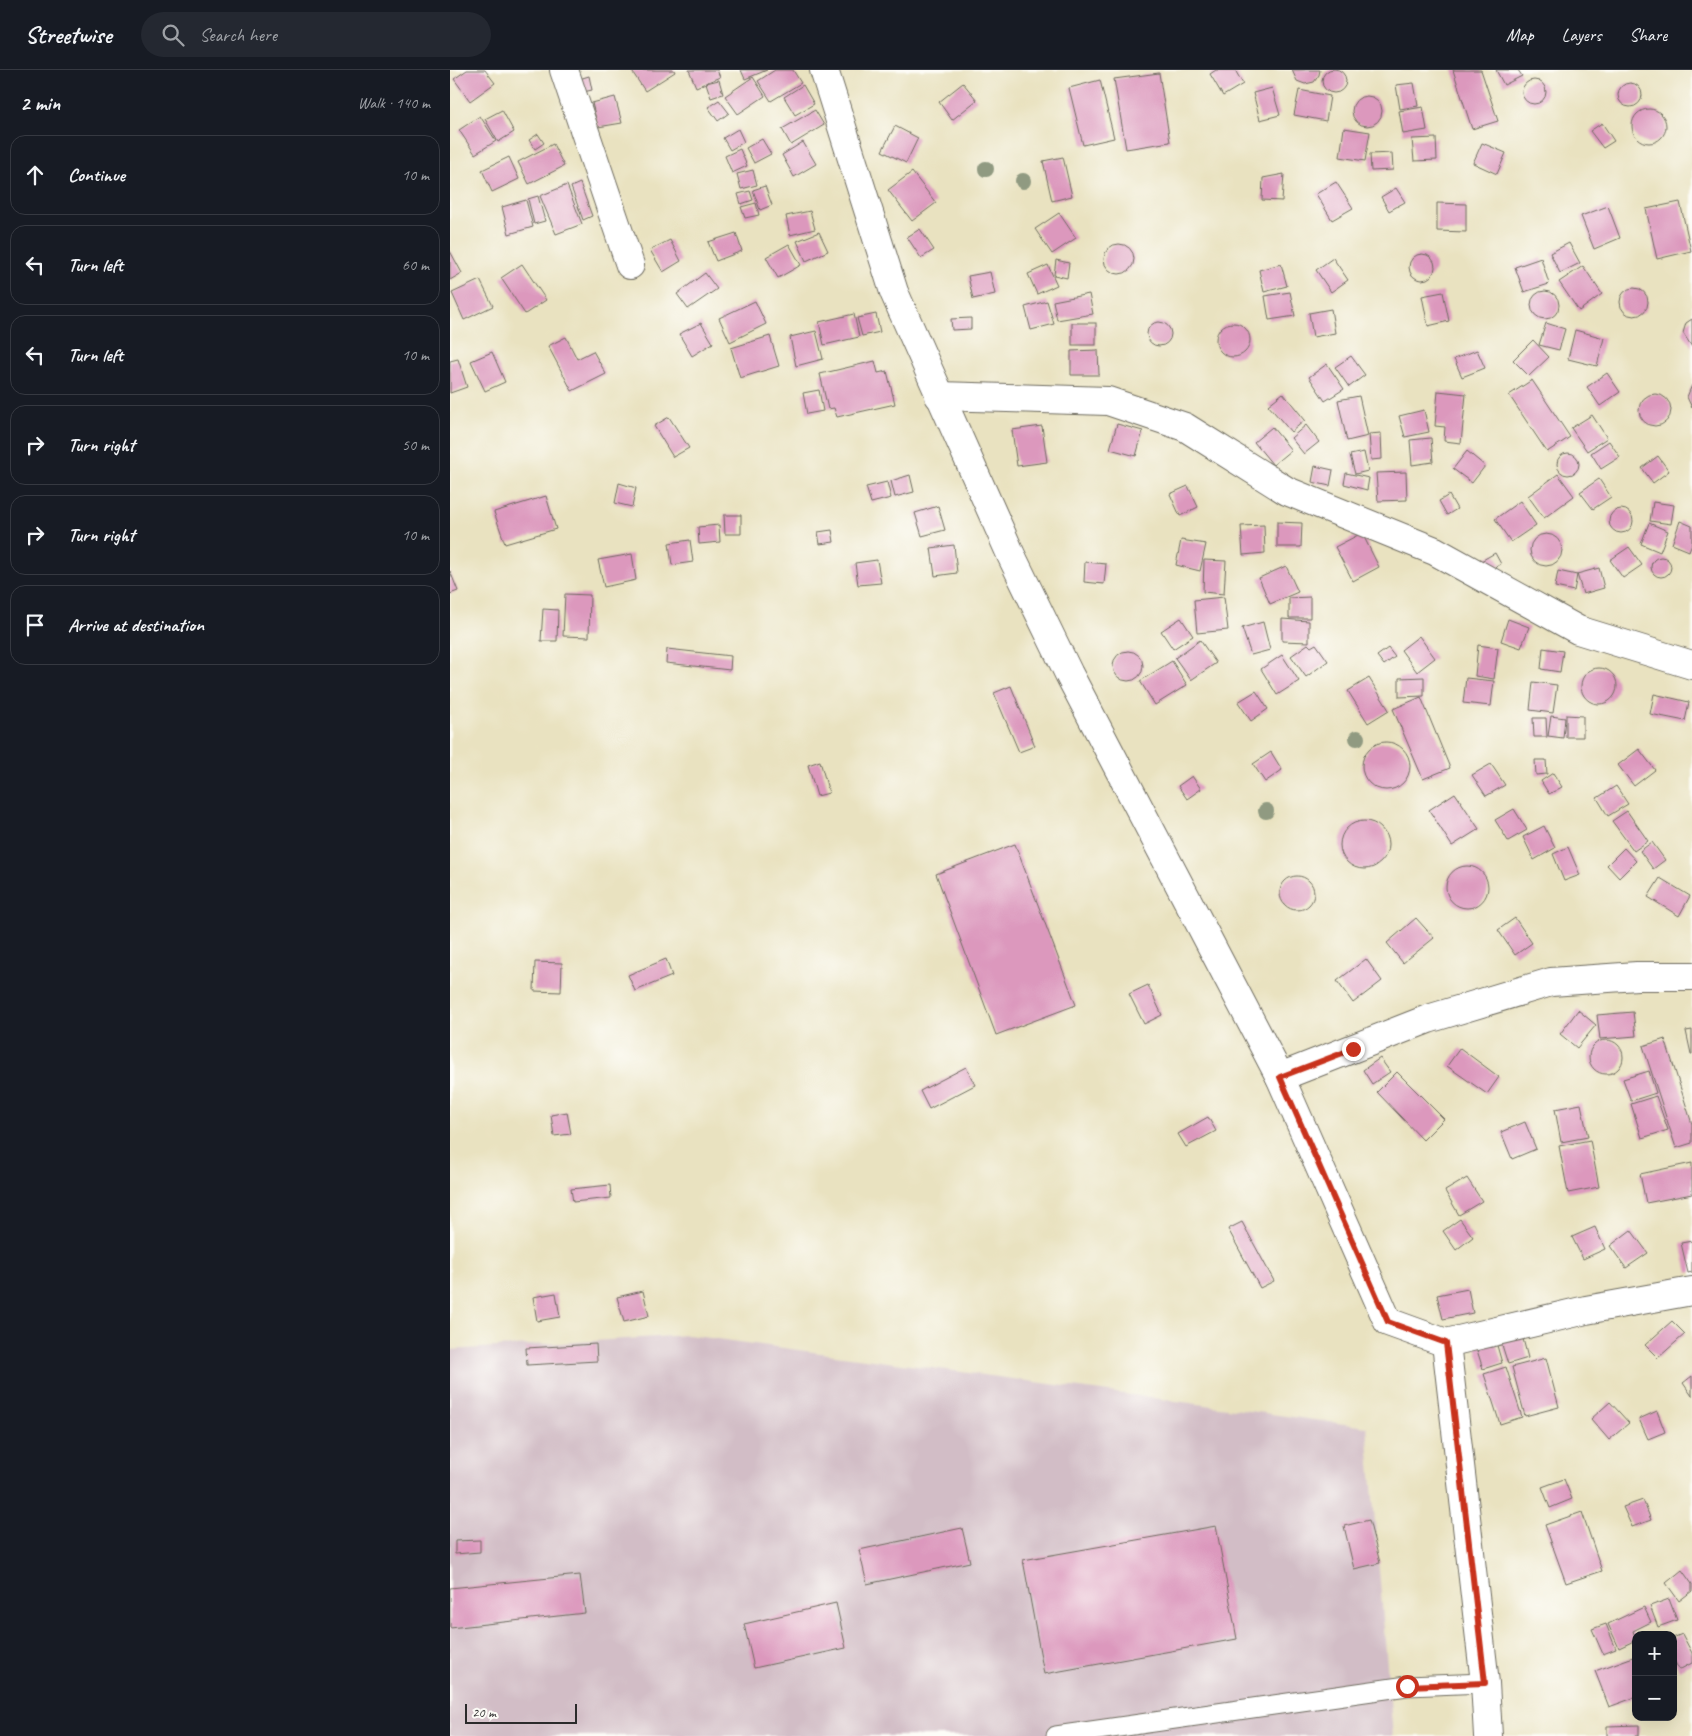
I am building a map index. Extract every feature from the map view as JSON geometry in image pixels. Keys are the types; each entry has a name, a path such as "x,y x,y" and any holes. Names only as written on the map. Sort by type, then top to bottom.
{"street":[{"path":"564,70 630,265"},
{"path":"824,70 894,292 1011,555 1069,674 1280,1077 1388,1322 1446,1343 1586,1310 1692,1291"},
{"path":"940,396 1108,401 1185,427 1288,491 1435,551 1578,630 1692,665"},
{"path":"1280,1077 1428,1019 1551,982 1637,976 1692,976"},
{"path":"1446,1343 1485,1683 1488,1736"}],"lane":[{"path":"1056,1736 1407,1686 1485,1683"}],"shaded area":[{"path":"688,1335 1367,1427 1393,1736 450,1736 450,1350"}],"building":[{"path":"1334,69 1339,70 1345,76 1345,86 1339,92 1334,93 1329,92 1323,86 1322,81 1323,76 1329,70"},
{"path":"467,70 485,70 495,83 470,101 454,79"},
{"path":"631,70 674,70 675,72 645,91"},
{"path":"689,70 717,70 720,77 696,87"},
{"path":"741,70 767,70 745,79"},
{"path":"775,70 793,70 801,83 771,101 758,81"},
{"path":"1216,70 1235,70 1243,84 1223,96 1210,74"},
{"path":"1292,70 1320,70 1314,82 1305,84 1297,81"},
{"path":"1453,70 1481,70 1498,121 1472,129"},
{"path":"1496,70 1518,70 1522,76 1504,85"},
{"path":"1159,73 1170,142 1126,149 1114,79"},
{"path":"589,76 592,90 579,93 576,80"},
{"path":"753,77 765,96 738,114 725,96"},
{"path":"719,80 723,94 711,98 706,83"},
{"path":"1100,80 1114,138 1083,145 1069,88"},
{"path":"1534,80 1542,84 1546,92 1542,100 1534,104 1526,100 1522,92 1526,84"},
{"path":"963,83 977,100 952,120 939,102"},
{"path":"1414,83 1418,106 1400,109 1396,85"},
{"path":"1630,83 1639,86 1642,95 1639,104 1630,107 1621,104 1618,95 1621,86"},
{"path":"803,85 814,104 795,115 784,97"},
{"path":"1272,88 1280,115 1260,120 1253,93"},
{"path":"1299,90 1330,96 1326,121 1294,115"},
{"path":"1367,96 1378,100 1382,111 1378,122 1367,126 1356,122 1352,111 1356,100"},
{"path":"615,97 622,123 598,127 592,103"},
{"path":"719,100 729,113 718,121 708,107"},
{"path":"1423,107 1427,130 1403,134 1399,111"},
{"path":"1649,109 1661,114 1666,126 1661,138 1649,143 1637,138 1632,126 1637,114"},
{"path":"502,110 514,132 498,142 485,119"},
{"path":"815,110 824,125 791,145 782,129"},
{"path":"480,116 496,141 475,154 459,130"},
{"path":"1602,123 1614,141 1603,148 1590,131"},
{"path":"895,126 918,138 906,163 882,151"},
{"path":"1344,128 1370,132 1365,161 1340,157"},
{"path":"738,129 744,142 730,150 723,138"},
{"path":"538,134 544,143 535,149 529,140"},
{"path":"1436,138 1437,160 1414,161 1412,139"},
{"path":"762,139 771,154 754,163 746,148"},
{"path":"803,142 816,164 794,177 782,155"},
{"path":"1482,143 1506,153 1497,174 1473,163"},
{"path":"553,144 564,166 529,184 518,162"},
{"path":"740,149 747,166 732,173 725,156"},
{"path":"1392,153 1393,170 1371,171 1370,154"},
{"path":"509,157 519,179 492,192 482,170"},
{"path":"1063,157 1072,196 1052,201 1043,161"},
{"path":"753,170 757,185 741,189 737,174"},
{"path":"912,172 936,203 912,221 888,190"},
{"path":"1284,174 1282,201 1262,200 1263,178"},
{"path":"1336,182 1353,208 1332,220 1316,194"},
{"path":"580,183 592,216 583,220 571,187"},
{"path":"567,185 582,224 556,234 540,196"},
{"path":"765,186 772,205 760,210 753,190"},
{"path":"1396,188 1405,202 1389,211 1381,197"},
{"path":"750,191 753,200 741,204 738,194"},
{"path":"538,196 545,221 534,224 528,199"},
{"path":"526,200 533,227 509,234 502,207"},
{"path":"1680,202 1691,251 1657,259 1646,209"},
{"path":"756,203 759,215 745,218 741,207"},
{"path":"1437,203 1466,204 1466,232 1437,231"},
{"path":"1608,206 1620,238 1594,249 1581,216"},
{"path":"810,211 815,229 790,235 786,216"},
{"path":"1059,213 1076,238 1052,254 1035,229"},
{"path":"920,229 934,250 921,258 907,237"},
{"path":"819,232 828,251 806,261 797,241"},
{"path":"736,233 742,251 716,261 708,242"},
{"path":"670,240 681,261 663,272 650,250"},
{"path":"1569,243 1580,263 1560,273 1550,253"},
{"path":"789,244 801,265 778,278 766,257"},
{"path":"1119,244 1130,248 1134,259 1130,270 1119,274 1108,270 1104,259 1108,248"},
{"path":"450,251 462,273 450,280"},
{"path":"1422,254 1431,258 1435,267 1431,276 1422,280 1413,276 1409,267 1413,258"},
{"path":"1333,258 1348,280 1331,292 1316,270"},
{"path":"1541,258 1549,284 1524,292 1515,267"},
{"path":"1056,260 1069,263 1067,278 1054,275"},
{"path":"522,264 546,300 525,314 501,278"},
{"path":"1281,264 1287,286 1264,292 1259,270"},
{"path":"1048,265 1057,285 1037,294 1028,274"},
{"path":"1583,266 1602,294 1579,311 1559,282"},
{"path":"990,272 995,294 973,299 968,276"},
{"path":"705,273 717,289 688,309 677,294"},
{"path":"480,280 493,306 464,320 452,293"},
{"path":"1634,288 1644,292 1648,302 1644,312 1634,316 1624,312 1620,302 1624,292"},
{"path":"1545,291 1555,295 1559,305 1555,315 1545,319 1535,315 1531,305 1535,295"},
{"path":"1290,292 1295,316 1269,320 1265,296"},
{"path":"1443,292 1449,321 1428,326 1422,296"},
{"path":"1089,294 1093,314 1057,320 1053,301"},
{"path":"755,301 766,324 730,342 719,318"},
{"path":"1047,301 1054,324 1031,330 1025,307"},
{"path":"1331,309 1335,333 1313,337 1309,313"},
{"path":"854,314 859,337 824,345 819,322"},
{"path":"876,314 880,332 862,336 857,318"},
{"path":"971,318 971,329 952,330 951,319"},
{"path":"1692,319 1692,347 1683,333 1686,323"},
{"path":"1159,322 1164,323 1170,329 1170,339 1164,345 1159,346 1154,345 1148,339 1147,334 1148,329 1154,323"},
{"path":"701,323 713,343 692,356 679,334"},
{"path":"1072,323 1096,323 1096,345 1072,345"},
{"path":"1233,323 1245,328 1250,340 1245,352 1233,357 1221,352 1216,340 1221,328"},
{"path":"1546,323 1565,329 1559,350 1539,345"},
{"path":"1575,330 1604,338 1597,366 1568,359"},
{"path":"816,331 823,359 796,366 790,337"},
{"path":"770,336 779,366 740,378 731,348"},
{"path":"566,337 577,359 593,351 606,374 572,391 548,346"},
{"path":"1533,340 1549,357 1529,376 1513,360"},
{"path":"1098,350 1099,375 1071,375 1071,351"},
{"path":"1477,350 1485,368 1462,377 1454,359"},
{"path":"492,352 505,382 485,391 471,361"},
{"path":"1351,356 1365,375 1349,387 1335,367"},
{"path":"458,359 467,387 450,393 450,361"},
{"path":"875,361 878,373 887,371 895,404 837,417 834,408 828,409 820,374"},
{"path":"1327,364 1344,389 1325,401 1309,377"},
{"path":"1607,373 1620,392 1600,406 1587,387"},
{"path":"1532,380 1570,437 1547,452 1509,395"},
{"path":"1692,385 1692,408 1687,397"},
{"path":"819,390 823,411 807,414 803,393"},
{"path":"1438,391 1466,394 1461,443 1444,441 1445,427 1435,426"},
{"path":"1283,393 1305,420 1291,432 1268,405"},
{"path":"1655,394 1661,395 1666,399 1670,404 1670,416 1666,421 1661,425 1655,426 1649,425 1644,421 1640,416 1639,410 1640,404 1644,399 1649,395"},
{"path":"1359,396 1368,436 1347,441 1338,400"},
{"path":"1424,410 1429,432 1405,437 1399,416"},
{"path":"1592,415 1607,438 1587,451 1571,428"},
{"path":"669,417 689,448 673,457 654,426"},
{"path":"1117,424 1143,431 1136,456 1110,449"},
{"path":"1306,425 1319,442 1304,454 1291,438"},
{"path":"1042,426 1047,462 1017,466 1012,430"},
{"path":"1272,427 1291,450 1273,465 1254,442"},
{"path":"1381,433 1382,459 1371,460 1369,434"},
{"path":"1431,438 1433,462 1412,465 1410,440"},
{"path":"1609,441 1620,457 1601,469 1591,453"},
{"path":"1467,451 1485,466 1472,483 1453,469"},
{"path":"1364,452 1368,471 1355,474 1350,455"},
{"path":"1568,453 1576,456 1579,464 1576,472 1568,475 1560,472 1557,464 1560,456"},
{"path":"1658,456 1669,471 1653,483 1642,468"},
{"path":"1315,466 1333,470 1330,486 1312,482"},
{"path":"1406,472 1407,500 1378,501 1376,473"},
{"path":"1346,473 1369,478 1367,490 1344,484"},
{"path":"1558,474 1574,496 1544,518 1528,496"},
{"path":"910,475 914,492 895,497 891,481"},
{"path":"1599,479 1611,497 1593,509 1580,492"},
{"path":"887,482 891,498 871,503 866,487"},
{"path":"619,483 636,488 632,507 615,503"},
{"path":"1188,486 1198,507 1180,516 1170,494"},
{"path":"1449,495 1457,509 1447,515 1439,501"},
{"path":"546,496 556,529 505,544 494,512"},
{"path":"1520,501 1536,525 1511,542 1495,519"},
{"path":"1653,502 1674,505 1671,524 1650,521"},
{"path":"938,506 945,530 922,536 915,513"},
{"path":"1621,509 1626,510 1632,516 1632,526 1626,532 1621,533 1616,532 1610,526 1609,521 1610,516 1616,510"},
{"path":"724,515 741,515 741,534 725,534"},
{"path":"1680,521 1692,526 1692,543 1689,551 1672,544"},
{"path":"1277,522 1302,523 1301,547 1277,547"},
{"path":"1649,523 1668,531 1660,552 1641,544"},
{"path":"719,525 720,542 699,544 698,527"},
{"path":"1264,525 1265,553 1243,555 1241,526"},
{"path":"832,530 834,542 820,544 818,532"},
{"path":"1362,533 1379,567 1353,581 1335,547"},
{"path":"1546,534 1558,538 1562,550 1558,562 1546,566 1534,562 1530,550 1534,538"},
{"path":"690,540 693,562 672,565 669,543"},
{"path":"1181,540 1206,544 1200,571 1176,565"},
{"path":"954,545 957,573 935,576 931,548"},
{"path":"1629,547 1642,565 1623,578 1610,560"},
{"path":"1495,553 1501,564 1487,572 1481,561"},
{"path":"632,554 636,580 604,587 598,560"},
{"path":"1661,557 1668,560 1671,567 1668,574 1661,577 1654,574 1651,567 1654,560"},
{"path":"877,560 881,583 858,585 855,563"},
{"path":"1204,560 1226,561 1224,594 1203,592"},
{"path":"1085,562 1106,564 1104,584 1084,582"},
{"path":"1286,566 1298,592 1270,604 1259,578"},
{"path":"1599,568 1604,588 1583,594 1577,574"},
{"path":"450,571 458,591 450,594"},
{"path":"1558,571 1577,575 1574,591 1555,587"},
{"path":"565,594 590,595 589,637 563,636"},
{"path":"1224,597 1228,630 1197,633 1194,600"},
{"path":"1310,597 1310,618 1289,618 1289,598"},
{"path":"543,609 558,610 557,641 541,641"},
{"path":"1181,618 1193,636 1173,649 1161,631"},
{"path":"1282,619 1309,621 1309,642 1282,641"},
{"path":"1508,619 1529,627 1521,648 1501,641"},
{"path":"1263,622 1270,650 1251,655 1242,628"},
{"path":"1419,636 1435,658 1417,672 1401,650"},
{"path":"1200,640 1216,663 1191,680 1175,658"},
{"path":"1308,644 1311,647 1316,644 1328,661 1306,677 1291,656"},
{"path":"1478,645 1498,648 1494,679 1475,676"},
{"path":"1388,648 1395,657 1384,665 1377,656"},
{"path":"1543,648 1563,651 1560,672 1541,669"},
{"path":"667,649 731,656 730,670 666,663"},
{"path":"1128,651 1138,656 1143,666 1138,676 1128,681 1118,676 1113,666 1118,656"},
{"path":"1282,655 1299,681 1277,695 1261,669"},
{"path":"1172,661 1187,685 1155,705 1140,681"},
{"path":"1599,668 1611,674 1617,686 1611,698 1599,704 1587,698 1581,686 1587,674"},
{"path":"1424,677 1424,696 1399,697 1399,678"},
{"path":"1369,678 1389,710 1368,723 1348,691"},
{"path":"1466,678 1494,681 1491,706 1463,703"},
{"path":"1533,682 1557,685 1553,713 1530,710"},
{"path":"1011,686 1035,746 1019,752 994,693"},
{"path":"1256,691 1268,709 1251,721 1238,702"},
{"path":"1654,694 1689,702 1685,721 1650,714"},
{"path":"1421,697 1450,768 1423,779 1393,709"},
{"path":"1566,715 1583,716 1583,737 1566,737"},
{"path":"1551,716 1565,718 1563,738 1548,736"},
{"path":"1533,718 1546,718 1547,737 1534,737"},
{"path":"1381,742 1391,742 1403,749 1410,761 1410,771 1403,783 1391,790 1381,790 1373,786 1366,779 1362,771 1362,761 1366,753 1373,746"},
{"path":"1639,749 1655,770 1634,786 1618,765"},
{"path":"1271,752 1282,770 1265,782 1253,764"},
{"path":"1535,760 1546,760 1547,774 1536,775"},
{"path":"820,761 829,793 817,796 808,765"},
{"path":"1491,764 1505,785 1486,796 1472,775"},
{"path":"1553,773 1562,787 1549,794 1541,781"},
{"path":"1192,776 1201,789 1187,799 1178,786"},
{"path":"1616,786 1628,804 1608,816 1597,798"},
{"path":"1455,793 1479,829 1452,846 1429,810"},
{"path":"1514,809 1527,830 1508,841 1495,820"},
{"path":"1627,811 1648,841 1634,851 1612,821"},
{"path":"1359,821 1369,821 1381,828 1388,840 1388,850 1381,862 1369,869 1359,869 1351,865 1344,858 1340,850 1340,840 1344,832 1351,825"},
{"path":"1544,826 1555,848 1534,860 1523,837"},
{"path":"1652,842 1665,860 1653,869 1640,851"},
{"path":"1015,844 1076,1005 996,1035 936,874"},
{"path":"1568,847 1580,875 1564,881 1553,854"},
{"path":"1624,848 1636,861 1619,878 1607,865"},
{"path":"1471,866 1479,869 1485,875 1488,887 1485,899 1479,905 1463,908 1455,905 1449,899 1446,883 1449,875 1455,869"},
{"path":"1297,876 1304,877 1309,881 1313,886 1313,900 1309,905 1304,909 1297,910 1290,909 1285,905 1281,900 1280,893 1281,886 1285,881 1290,877"},
{"path":"1660,878 1690,896 1679,916 1648,897"},
{"path":"1416,918 1434,938 1403,963 1387,943"},
{"path":"1515,918 1532,943 1515,955 1498,930"},
{"path":"666,959 672,976 635,991 628,975"},
{"path":"1366,959 1382,981 1353,1003 1337,981"},
{"path":"535,962 562,963 561,992 534,991"},
{"path":"1148,985 1162,1015 1144,1024 1129,994"},
{"path":"1578,1010 1596,1025 1577,1048 1560,1034"},
{"path":"1633,1012 1636,1036 1600,1039 1597,1015"},
{"path":"1692,1030 1692,1054 1691,1054 1686,1031"},
{"path":"1665,1039 1692,1124 1692,1143 1676,1148 1643,1046"},
{"path":"1606,1040 1613,1041 1618,1045 1622,1050 1622,1064 1618,1069 1613,1073 1606,1074 1599,1073 1594,1069 1590,1064 1589,1057 1590,1050 1594,1045 1599,1041"},
{"path":"1460,1048 1499,1077 1487,1094 1447,1066"},
{"path":"1380,1058 1390,1072 1372,1084 1363,1070"},
{"path":"966,1067 975,1085 929,1109 920,1091"},
{"path":"1649,1071 1656,1093 1631,1101 1623,1079"},
{"path":"1397,1072 1444,1119 1423,1140 1377,1092"},
{"path":"1656,1096 1668,1130 1642,1138 1631,1104"},
{"path":"1581,1104 1588,1137 1561,1142 1555,1109"},
{"path":"567,1112 571,1134 554,1136 551,1115"},
{"path":"1208,1117 1216,1131 1186,1147 1178,1134"},
{"path":"1525,1122 1536,1149 1512,1159 1501,1132"},
{"path":"1590,1140 1599,1187 1568,1193 1559,1146"},
{"path":"1692,1163 1692,1194 1646,1203 1640,1174"},
{"path":"1467,1178 1482,1201 1459,1215 1445,1191"},
{"path":"610,1185 611,1198 573,1202 571,1189"},
{"path":"1460,1219 1473,1237 1456,1250 1443,1231"},
{"path":"1242,1222 1274,1281 1260,1288 1228,1229"},
{"path":"1595,1227 1605,1249 1583,1259 1572,1237"},
{"path":"1631,1230 1648,1253 1626,1268 1610,1246"},
{"path":"1692,1241 1692,1272 1688,1273 1681,1243"},
{"path":"1468,1289 1473,1313 1443,1319 1437,1295"},
{"path":"643,1291 649,1316 624,1322 617,1297"},
{"path":"556,1293 560,1317 537,1321 533,1297"},
{"path":"1672,1321 1685,1334 1658,1358 1645,1345"},
{"path":"1522,1335 1528,1358 1508,1364 1501,1342"},
{"path":"1496,1342 1502,1363 1483,1369 1476,1347"},
{"path":"596,1344 597,1361 527,1365 526,1348"},
{"path":"1546,1358 1559,1407 1525,1416 1512,1367"},
{"path":"1506,1367 1522,1417 1500,1424 1484,1374"},
{"path":"1692,1376 1692,1396 1683,1383"},
{"path":"1610,1402 1629,1423 1609,1440 1591,1419"},
{"path":"1657,1411 1665,1432 1648,1439 1639,1419"},
{"path":"1564,1479 1572,1499 1550,1508 1542,1487"},
{"path":"1643,1500 1651,1520 1632,1527 1623,1507"},
{"path":"1582,1512 1602,1571 1566,1583 1545,1525"},
{"path":"1369,1520 1380,1563 1354,1569 1344,1526"},
{"path":"1216,1526 1237,1639 1044,1674 1023,1560"},
{"path":"962,1528 970,1562 867,1584 859,1550"},
{"path":"480,1540 480,1552 455,1554 455,1541"},
{"path":"1682,1570 1692,1584 1692,1591 1679,1601 1666,1583"},
{"path":"580,1575 585,1613 450,1628 450,1588"},
{"path":"1669,1599 1677,1620 1658,1627 1650,1606"},
{"path":"836,1603 846,1648 754,1668 744,1624"},
{"path":"1644,1607 1651,1622 1632,1631 1632,1642 1619,1648 1608,1624"},
{"path":"1606,1624 1616,1649 1603,1654 1592,1629"},
{"path":"1682,1634 1692,1653 1692,1663 1679,1670 1677,1666 1677,1636"},
{"path":"1632,1657 1632,1698 1609,1707 1595,1671"},
{"path":"1639,1725 1639,1736 1607,1736 1607,1726"}],"route":[{"path":"1353,1049 1280,1077 1388,1322 1446,1343 1485,1683 1407,1686"}]}
